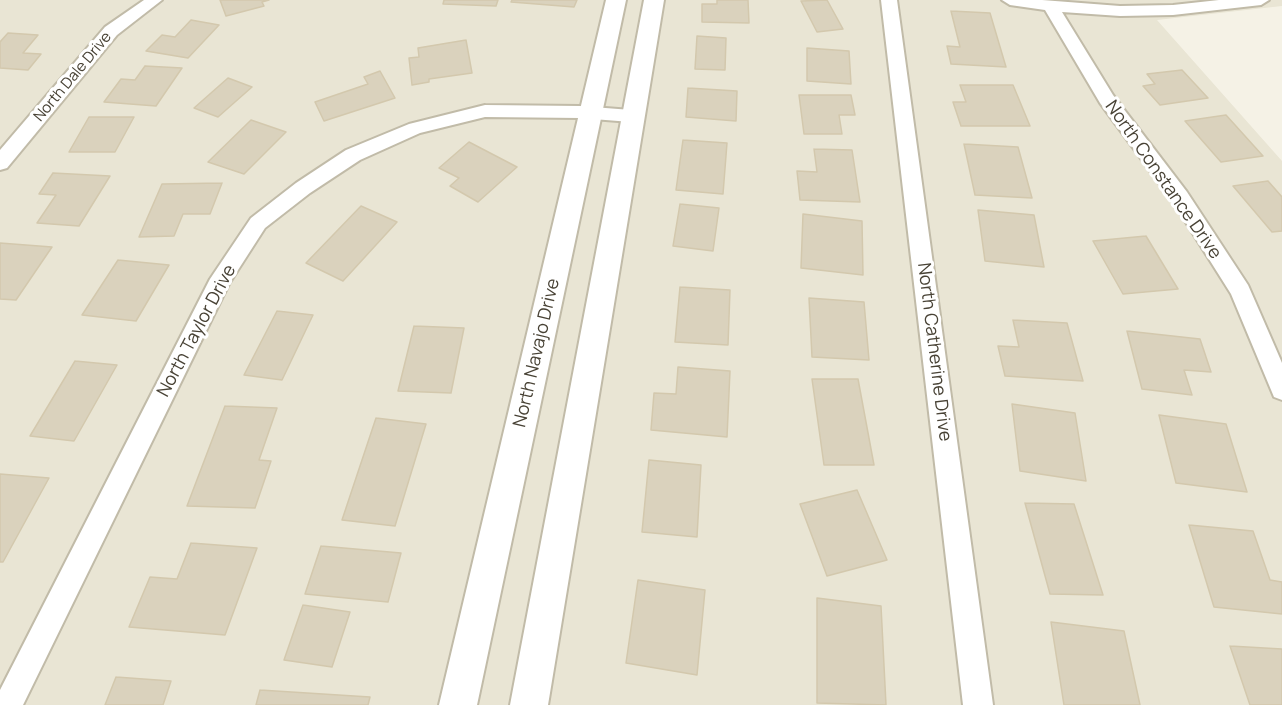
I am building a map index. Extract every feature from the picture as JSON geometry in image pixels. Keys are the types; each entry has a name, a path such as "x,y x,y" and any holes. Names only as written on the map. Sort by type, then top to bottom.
{"street":[{"name":"North Dale Drive","path":"0,163 111,31 154,0"},
{"name":"North Navajo Drive","path":"458,705 615,0"},
{"path":"529,705 631,116 654,0"},
{"name":"North Catherine Drive","path":"889,0 978,705"},
{"path":"1010,0 1051,6 1120,11 1173,10 1261,0"},
{"name":"North Constance Drive","path":"1051,6 1106,99 1180,196 1240,291 1282,390"},
{"name":"North Taylor Drive","path":"8,705 221,279 258,223 303,188 353,155 415,128 485,111 591,112 631,116"}],"shaded area":[{"path":"0,0 1282,0 1282,6 1157,20 1282,161 1282,705 0,705"}],"building":[{"path":"220,0 269,0 262,2 264,6 226,16"},
{"path":"444,0 498,0 496,6 443,4"},
{"path":"512,0 577,0 574,7 511,2"},
{"path":"717,0 748,0 749,23 702,22 702,4 717,4"},
{"path":"827,0 843,29 817,32 801,1"},
{"path":"951,11 990,13 1006,67 951,64 947,46 960,47"},
{"path":"191,20 219,25 188,58 146,51 162,35 175,37"},
{"path":"8,33 38,35 23,53 41,54 28,70 0,68 0,42"},
{"path":"697,36 726,38 725,70 695,69"},
{"path":"466,40 472,73 429,79 429,82 412,85 409,58 419,57 418,48"},
{"path":"807,48 849,51 851,84 807,81"},
{"path":"145,66 182,68 156,106 104,102 121,79 135,80"},
{"path":"1182,70 1208,98 1160,105 1143,86 1155,84 1147,74"},
{"path":"380,71 395,98 324,121 315,102 368,84 364,77"},
{"path":"228,78 252,87 218,117 194,108"},
{"path":"960,85 1013,85 1030,126 961,126 953,102 966,102"},
{"path":"688,88 737,91 736,121 686,117"},
{"path":"799,95 851,95 855,115 839,115 842,134 804,134"},
{"path":"1226,115 1263,156 1221,162 1185,121"},
{"path":"89,117 134,117 115,152 69,152"},
{"path":"251,120 286,132 244,174 208,162"},
{"path":"683,140 727,143 723,194 676,190"},
{"path":"469,142 517,167 478,202 450,186 459,178 439,168"},
{"path":"964,144 1018,147 1032,198 975,195"},
{"path":"814,149 852,150 860,202 800,200 797,171 817,172"},
{"path":"53,173 110,176 79,226 37,223 56,195 39,194"},
{"path":"1268,181 1282,197 1282,231 1272,232 1233,186"},
{"path":"222,183 210,214 183,214 174,236 139,237 162,184"},
{"path":"680,204 719,208 713,251 673,246"},
{"path":"361,206 397,222 343,281 306,263"},
{"path":"978,210 1034,215 1044,267 985,261"},
{"path":"803,214 862,221 863,275 801,268"},
{"path":"1146,236 1178,289 1123,294 1093,241"},
{"path":"0,243 52,247 16,300 0,299"},
{"path":"118,260 169,265 136,321 82,315"},
{"path":"680,287 730,290 728,345 675,342"},
{"path":"809,298 864,302 869,360 812,357"},
{"path":"277,311 313,315 282,380 244,375"},
{"path":"1013,320 1067,323 1083,381 1005,376 998,346 1019,347"},
{"path":"414,326 464,328 451,393 398,391"},
{"path":"1127,331 1200,339 1211,372 1184,370 1192,395 1142,389"},
{"path":"75,361 117,365 74,441 30,436"},
{"path":"678,367 730,371 727,437 651,430 654,393 676,394"},
{"path":"812,379 858,379 874,465 824,465"},
{"path":"1012,404 1075,413 1086,481 1020,471"},
{"path":"225,406 277,408 259,460 271,461 255,508 187,506"},
{"path":"1159,415 1226,424 1247,492 1176,483"},
{"path":"376,418 426,424 395,526 342,520"},
{"path":"649,460 701,465 697,537 642,532"},
{"path":"0,474 49,478 3,562 0,562"},
{"path":"857,490 887,560 827,576 800,504"},
{"path":"1025,503 1074,504 1103,595 1050,594"},
{"path":"1189,525 1253,531 1270,580 1282,582 1282,614 1214,607"},
{"path":"191,543 257,548 225,635 129,627 150,577 177,579"},
{"path":"321,546 401,553 388,602 305,594"},
{"path":"638,580 705,590 697,675 626,663"},
{"path":"817,598 881,606 886,705 817,703"},
{"path":"303,605 350,612 332,667 284,660"},
{"path":"1051,622 1124,631 1140,705 1064,705"},
{"path":"1230,646 1282,649 1282,705 1250,705"},
{"path":"116,677 171,681 163,705 105,705"},
{"path":"260,690 370,697 368,705 256,705"}]}
